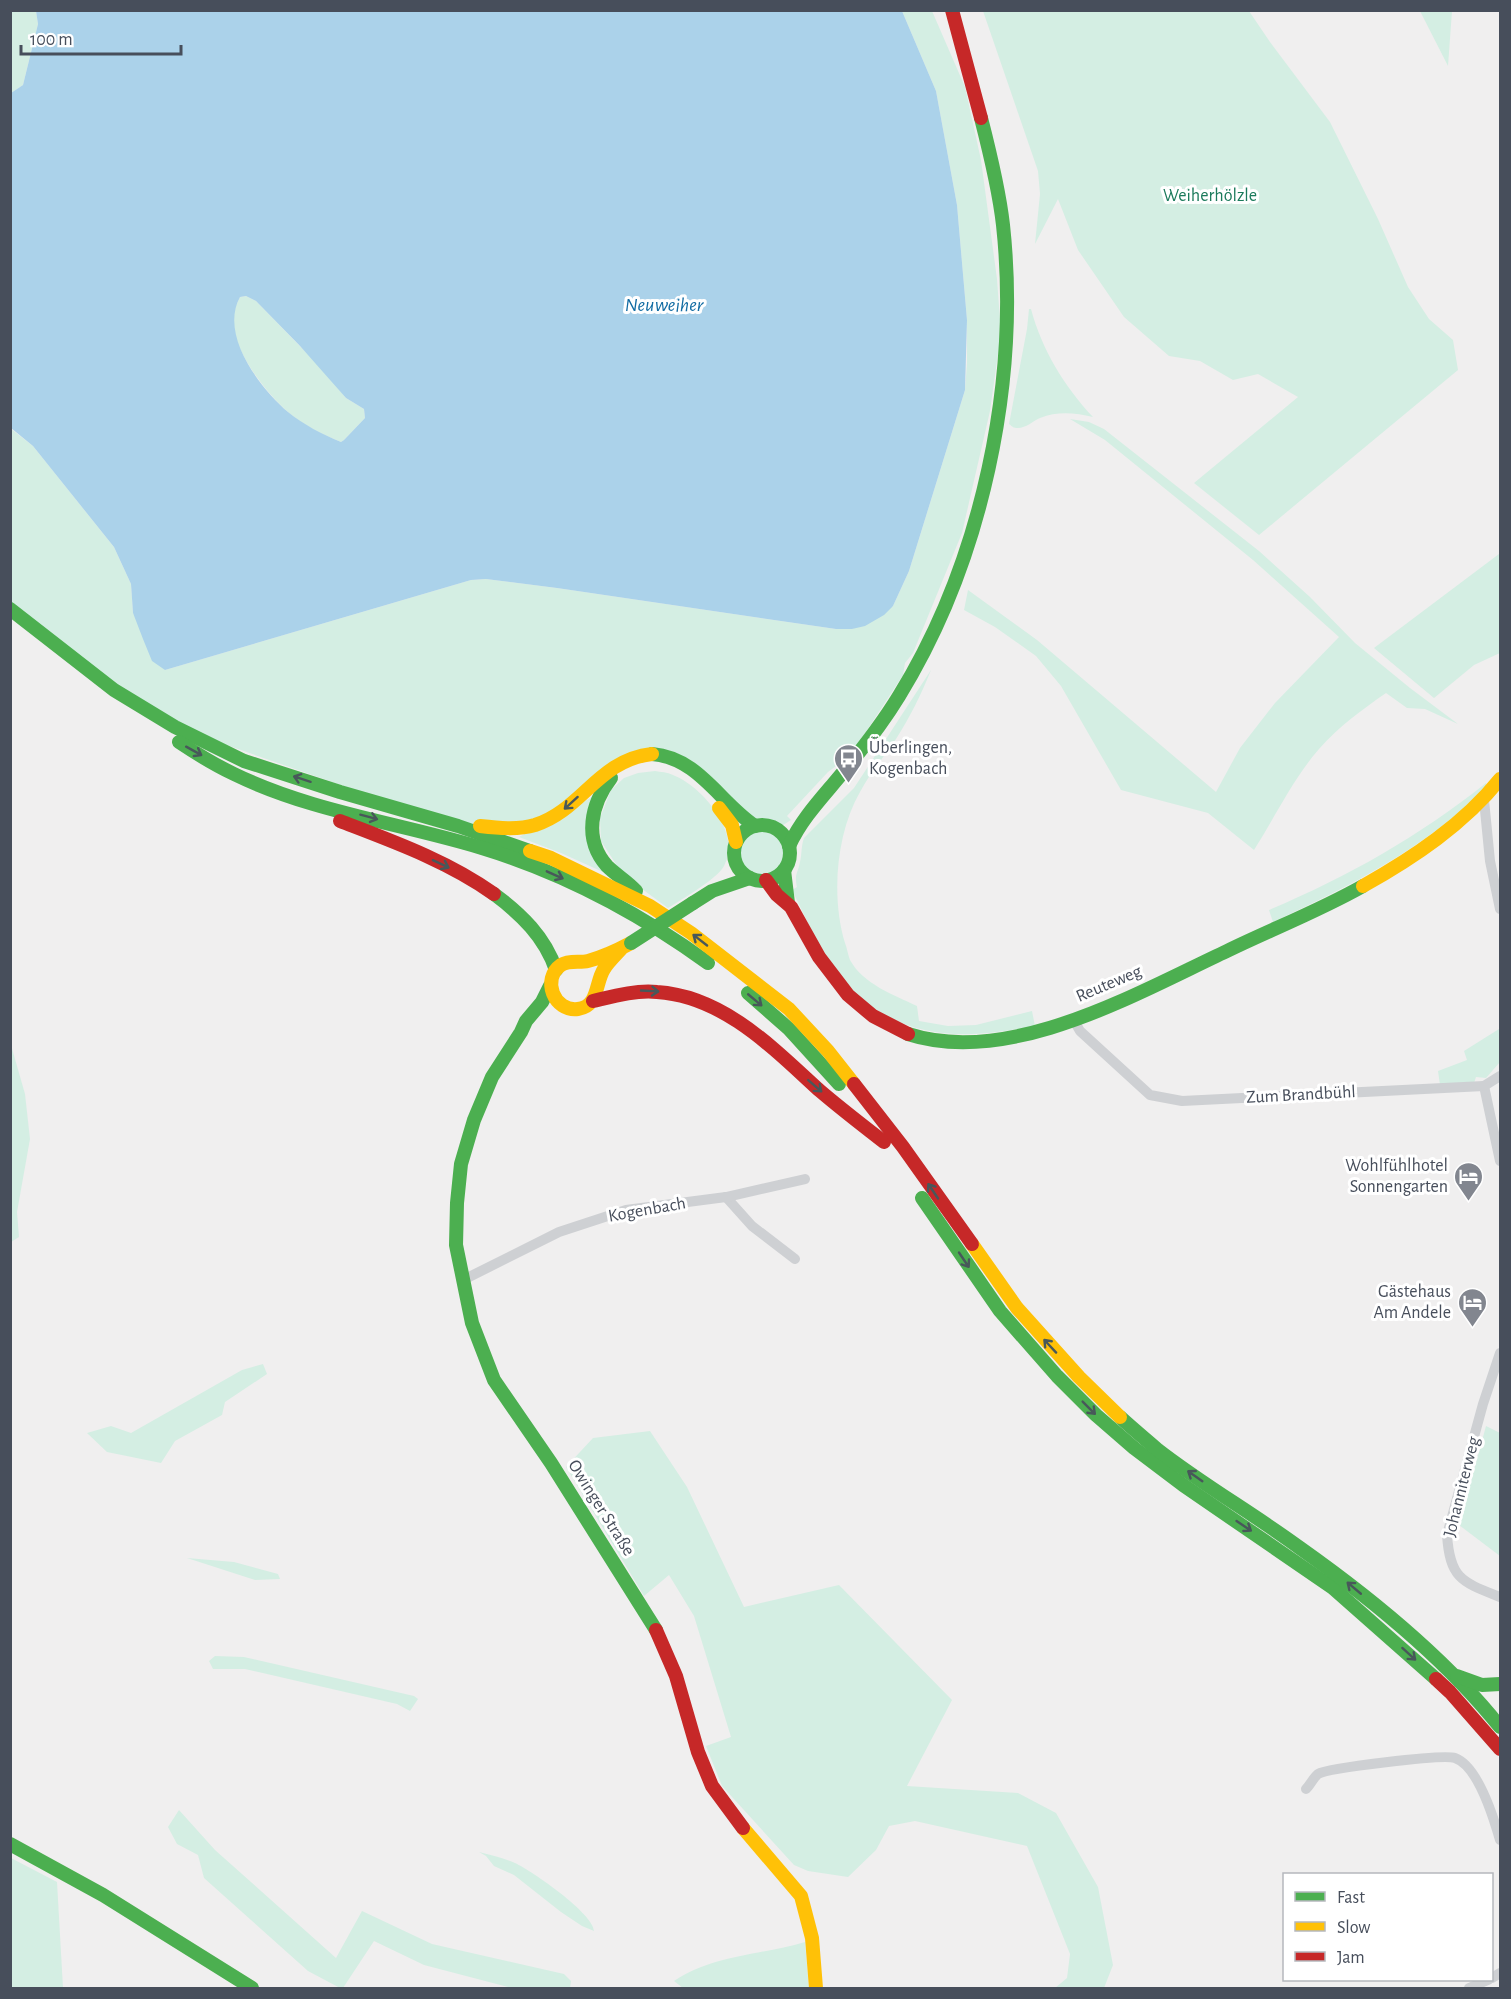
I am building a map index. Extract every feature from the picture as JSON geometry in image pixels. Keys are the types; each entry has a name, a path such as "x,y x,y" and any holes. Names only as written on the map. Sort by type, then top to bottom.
{"main road":[{"path":"650,906 633,887 604,862 598,853 592,835 592,815 594,805 604,786 619,771 640,764 651,763 673,767 693,779 732,825 736,842 734,854 742,873 750,878 766,880 773,878 784,870 789,858 792,838 813,807 875,732 907,683 932,638 972,532 1003,380 1006,343 1006,258 1002,211 952,10"},
{"path":"10,609 114,690 175,727 244,761 458,826 551,858 650,906 691,933 789,1009 828,1051 903,1147 1017,1308 1114,1412 1158,1450 1348,1583 1451,1674 1500,1727"},
{"path":"114,690 136,712 180,743 241,777 292,797 484,849 552,874 627,909 693,951 751,995 789,1029 851,1098 884,1142 1000,1311 1057,1376 1096,1415 1134,1448 1183,1485 1334,1588 1450,1692 1500,1749"},
{"path":"458,826 504,828 525,827 543,822 561,812 618,762 632,757 656,754 668,756 691,767 717,789 741,818 755,826"},
{"name":"Reuteweg","path":"766,880 788,903 823,966 840,989 871,1016 903,1032 938,1041 981,1041 1011,1037 1073,1019 1134,995 1309,914 1363,886 1468,816 1500,779"},
{"path":"292,797 324,815 411,850 479,884 505,902 531,926 550,953 556,970"},
{"path":"736,842 741,835 755,826 780,827 813,807"},
{"path":"774,828 783,835 789,846"},
{"path":"712,891 737,865"},
{"name":"Reuteweg","path":"784,870 788,903"},
{"path":"627,946 582,962 568,962 556,970 550,986 554,997 561,1005 575,1009 588,1005 597,995 604,969 627,946 712,891 750,878"},
{"path":"582,962 593,969 599,982"},
{"name":"Owinger Straße","path":"550,986 543,1002 526,1021 492,1077 481,1100 461,1164 456,1245 472,1323 494,1380 551,1463 653,1624 676,1676 698,1752 712,1786 744,1829 801,1896 812,1938 816,1989"},
{"path":"593,1001 635,991 660,992 687,997 721,1010 753,1031 844,1111 884,1142"},
{"name":"Owinger Straße","path":"521,1032 561,1005"},
{"path":"1451,1674 1482,1685 1500,1684"},
{"path":"10,1844 107,1897 252,1989"}],"street":[{"path":"1484,800 1490,861 1500,909"},
{"name":"Zum Brandbühl","path":"1073,1019 1080,1031 1150,1095 1182,1101 1484,1086"},
{"path":"1500,1076 1484,1086 1500,1161"},
{"name":"Kogenbach","path":"463,1280 559,1232 626,1210 726,1197 805,1179"},
{"path":"726,1197 752,1226 795,1259"},
{"name":"Johanniterweg","path":"1500,1353 1483,1404 1447,1535 1448,1555 1456,1572 1469,1585 1500,1597"},
{"path":"1306,1789 1318,1774 1422,1758 1455,1758 1468,1769 1496,1812 1500,1840"},
{"path":"1469,1989 1486,1981"}],"green space":[{"path":"11,11 36,11 38,24 23,85 11,93"},
{"path":"902,11 932,11 965,87 981,160 997,279 999,347 990,411 962,533 913,653 905,663 903,675 858,744 787,816 791,820 775,828 787,842 790,855 785,866 776,875 764,880 751,879 741,872 734,858 734,849 739,838 747,829 702,775 642,755 543,823 458,826 175,727 11,609 10,428 33,446 114,547 131,584 133,613 165,670 471,580 486,579 557,588 836,629 852,629 893,606 909,571 965,390 967,363 967,320 957,205 936,91"},
{"name":"Weiherhölzle","path":"983,11 1249,11 1330,122 1378,219 1408,287 1429,319 1453,340 1458,370 1259,535 1194,483 1298,397 1258,374 1233,380 1200,361 1169,356 1124,317 1078,250 1058,199 1035,244 1040,194 1038,171"},
{"path":"1420,11 1452,11 1448,66"},
{"path":"246,296 256,301 323,370 346,398 364,409 365,418 341,442 294,417 271,395 253,372 239,347 233,324 240,297"},
{"path":"1029,309 1031,309 1041,339 1055,367 1093,417 1060,414 1040,418 1021,428 1014,428 1009,424"},
{"path":"1070,419 1089,422 1104,429 1259,551 1310,597 1355,643 1458,724 1425,709 1407,708 1386,693 1342,726 1319,749 1293,785 1254,850 1208,813 1121,790 1061,686 1036,656 995,627 964,610 968,590 1037,640 1216,792 1240,748 1275,703 1339,637 1253,560 1105,440"},
{"path":"1499,554 1500,653 1474,665 1434,698 1374,648"},
{"path":"931,670 906,722 860,792 846,827 841,846 837,886 841,925 850,960 871,982 917,1006 919,1021 948,1026 976,1025 1032,1011 1035,1026 990,1033 946,1033 904,1024 884,1014 843,983 821,950 792,890 797,887 796,876 804,838 854,788"},
{"path":"655,771 673,775 696,789 716,813 724,826 728,840 728,853 720,871 668,908 623,875 601,841 600,818 611,790 624,778"},
{"path":"1486,783 1487,788 1462,810 1386,864 1273,922 1269,910 1382,854 1435,821"},
{"path":"594,796 603,872 519,837"},
{"path":"1499,1029 1500,1062 1486,1078 1476,1077 1474,1083 1440,1085 1438,1071 1467,1060 1464,1051"},
{"path":"11,1045 25,1094 30,1139 17,1212 19,1237 11,1242"},
{"path":"263,1364 267,1374 225,1402 222,1415 175,1441 161,1463 107,1452 87,1433 111,1426 131,1433 242,1370"},
{"path":"1486,1426 1500,1433 1500,1556 1459,1525"},
{"path":"650,1431 687,1487 744,1607 839,1585 952,1700 907,1786 1018,1793 1056,1813 1098,1887 1113,1965 1104,1988 1055,1988 1067,1978 1070,1954 1027,1846 915,1821 889,1826 876,1850 848,1877 808,1871 794,1865 722,1786 706,1746 731,1737 694,1616 669,1575 644,1596 566,1467 593,1438"},
{"path":"187,1558 234,1562 278,1574 280,1579 255,1580"},
{"path":"215,1656 244,1657 414,1696 418,1699 410,1711 397,1704 245,1669 213,1669 209,1661"},
{"path":"179,1810 215,1850 336,1958 362,1911 432,1944 564,1974 571,1981 570,1988 512,1988 424,1965 374,1941 343,1988 340,1988 308,1971 204,1878 198,1855 177,1844 168,1827"},
{"path":"479,1852 515,1863 534,1874 584,1914 594,1931 561,1912 514,1875 494,1866 486,1856"},
{"path":"11,1858 57,1882 63,1988 11,1988"},
{"path":"805,1942 809,1988 683,1988 674,1981 689,1972 721,1961"}],"water":[{"name":"Neuweiher","path":"36,11 902,11 936,91 957,205 967,320 965,390 909,571 893,606 884,615 865,626 836,629 557,588 486,579 471,580 165,670 152,661 133,613 131,584 114,547 33,446 11,428 11,93 23,85 38,24","holes":["246,296 256,301 346,398 364,409 365,418 341,442 313,429 288,412 255,375 239,344 235,328 235,312 240,297"]}],"traffic: fast":[{"path":"789,846 809,813 884,719 928,643 953,588 973,529 989,469 1006,346 1007,285 1001,212 981,118"},
{"path":"10,609 114,690 175,727 244,761 458,826 530,851"},
{"path":"179,742 234,774 294,798 325,808 451,839 542,869 628,911 708,963"},
{"path":"652,754 668,757 696,772 755,826"},
{"path":"611,778 595,810 592,833 599,856 636,891"},
{"path":"762,825 773,827 782,833 788,842 790,853 788,864 782,873 773,879 762,881 751,879 742,873 736,864 734,853 736,842 742,833 751,827 762,825"},
{"path":"784,870 788,903"},
{"path":"693,903 712,891 750,878"},
{"path":"908,1034 947,1042 988,1041 1030,1033 1072,1021 1154,986 1330,904 1363,886"},
{"path":"494,894 531,927 545,947 556,970"},
{"path":"631,943 693,903"},
{"path":"550,986 542,1002 526,1021 492,1077 474,1120 461,1164 456,1245 472,1323 494,1380 551,1463 656,1630"},
{"path":"748,993 789,1029 839,1084"},
{"path":"922,1198 1000,1311 1057,1376 1096,1415 1134,1448 1183,1485 1333,1588 1436,1679"},
{"path":"1120,1417 1175,1463 1283,1535 1380,1609 1432,1653 1500,1727"},
{"path":"1457,1676 1482,1685 1500,1684"},
{"path":"10,1844 103,1895 252,1988"}],"traffic: slow":[{"path":"480,826 515,828 535,825 566,808 618,766 633,758 652,754"},
{"path":"1363,886 1437,839 1470,811 1500,779"},
{"path":"719,808 732,825 736,842"},
{"path":"530,851 551,858 650,906 691,933 789,1009 828,1051 854,1084"},
{"path":"622,948 604,969 590,1003 585,1007 570,1009 557,1000 551,986 555,971 561,965 585,962 631,943"},
{"path":"972,1244 1017,1308 1079,1377 1120,1417"},
{"path":"743,1828 801,1896 812,1938 816,1988"}],"traffic: jam":[{"path":"952,10 981,118"},
{"path":"340,821 399,844 458,871 494,894"},
{"path":"766,880 777,895 791,907 819,957 848,995 873,1016 908,1034"},
{"path":"593,1001 625,994 657,992 704,1003 746,1027 827,1097 884,1142"},
{"path":"854,1084 903,1147 972,1244"},
{"path":"656,1630 676,1676 698,1752 712,1786 743,1828"},
{"path":"1436,1679 1500,1749"}],"place":[{"name":"Überlingen, Kogenbach","path":"848,784"},
{"name":"Wohlfühlhotel Sonnengarten","path":"1469,1202"},
{"name":"Gästehaus Am Andele","path":"1472,1328"}]}
